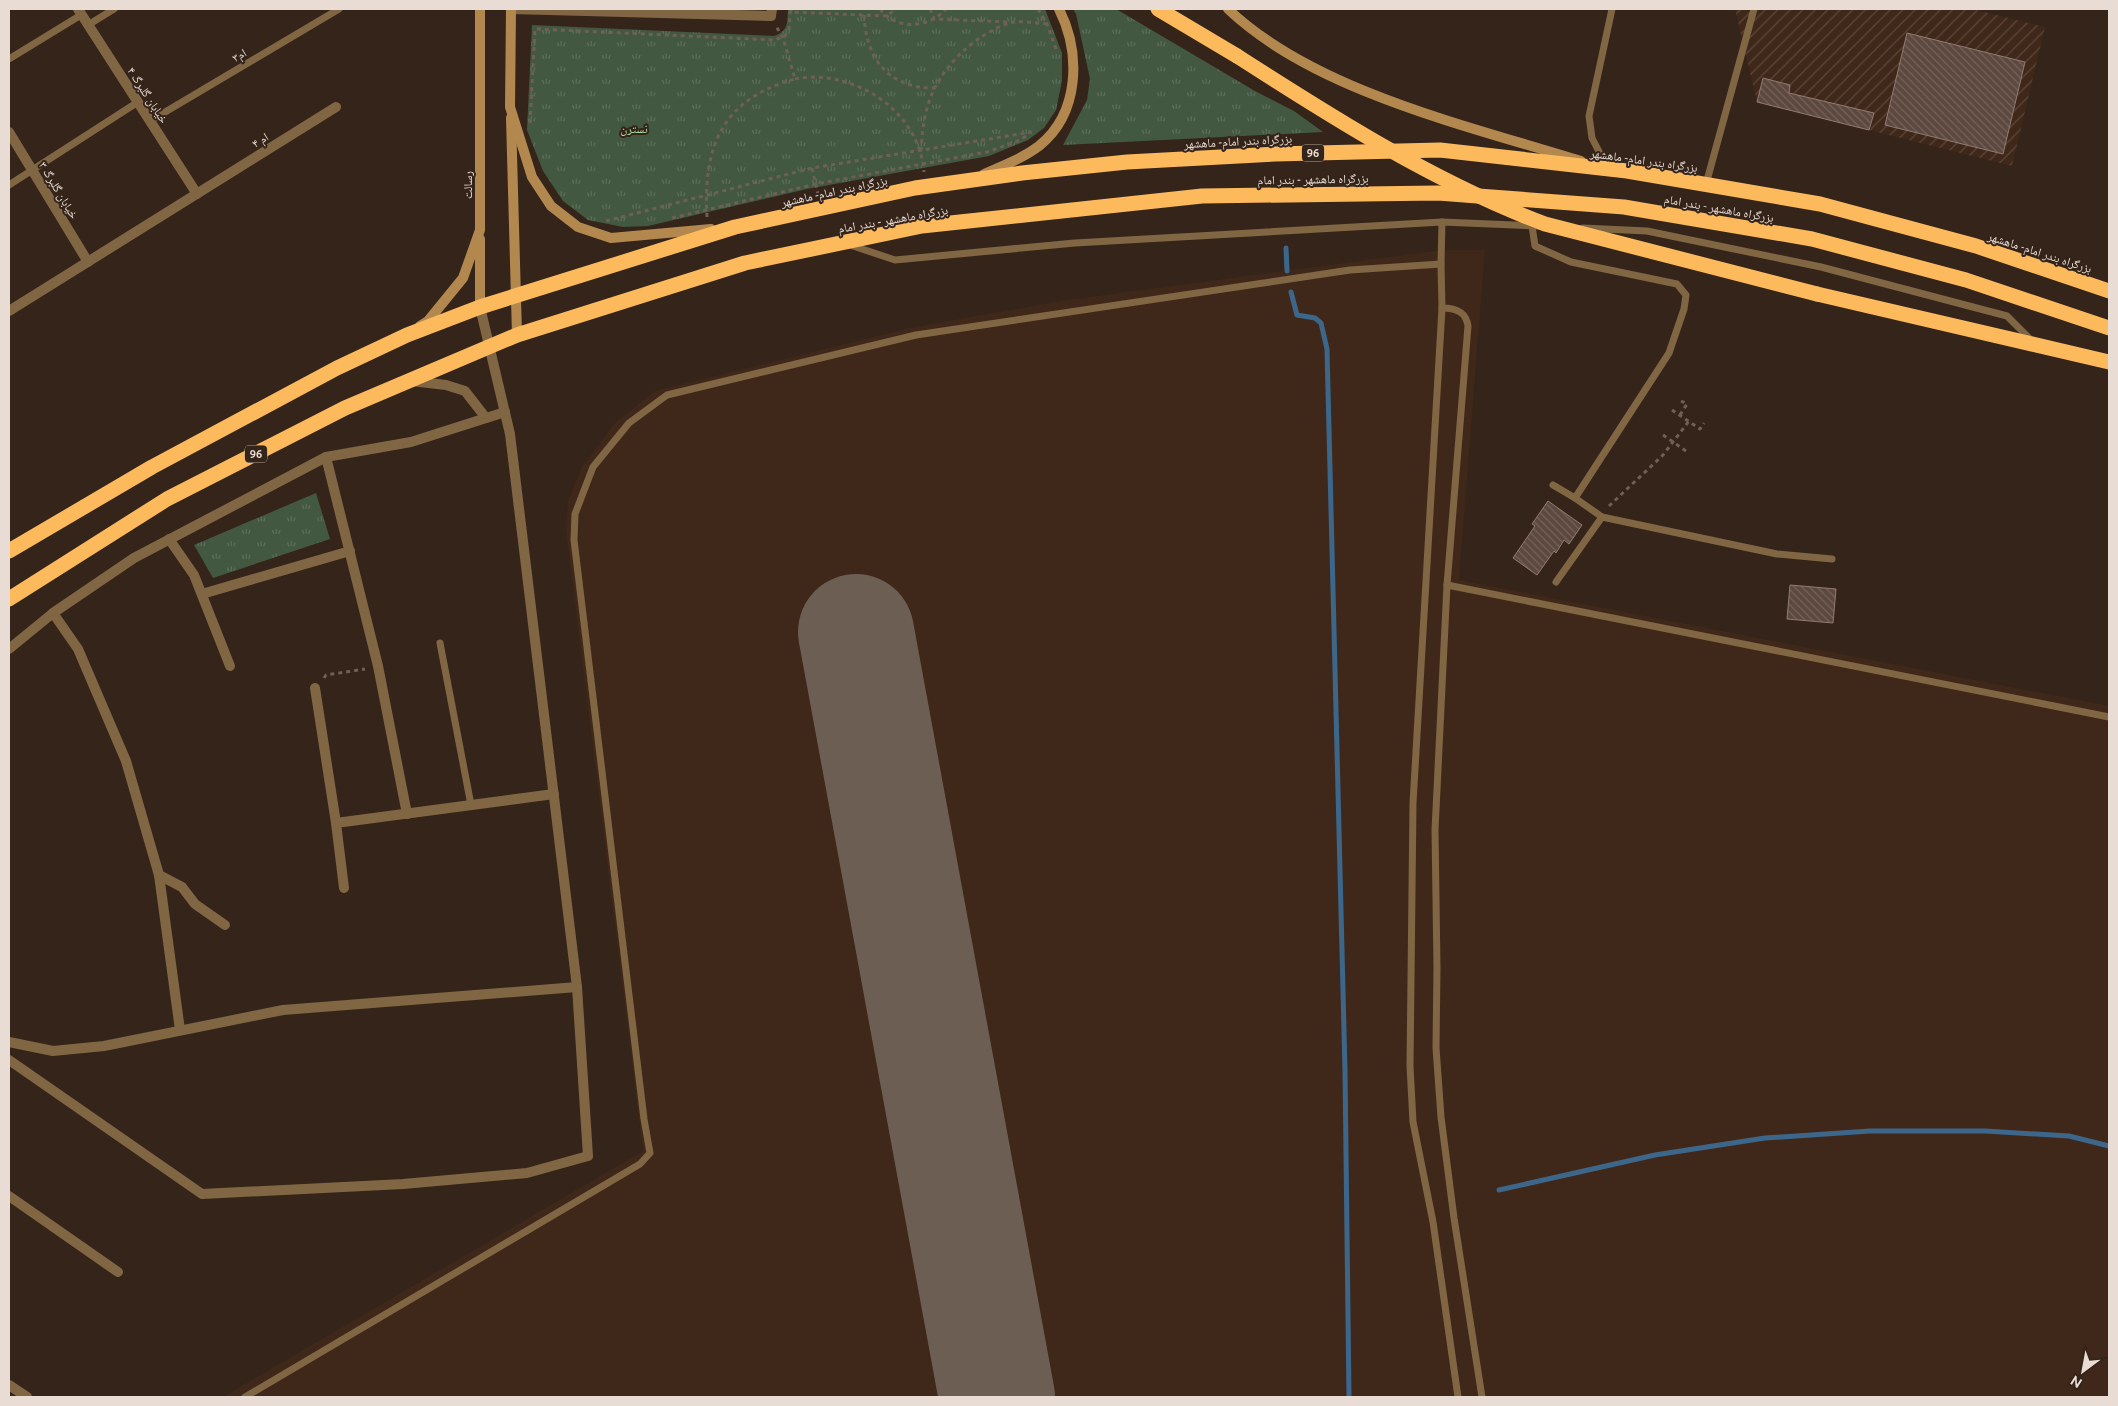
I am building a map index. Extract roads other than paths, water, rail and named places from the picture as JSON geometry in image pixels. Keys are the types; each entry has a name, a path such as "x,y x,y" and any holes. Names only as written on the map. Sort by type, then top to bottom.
{"highway":[{"path":"1158,9 1238,56 1303,98 1415,163 1468,192 1506,209 1554,226 1817,294 2109,362"},
{"name":"بزرگراه بندر امام- ماهشهر","path":"517,295 735,227 926,187 960,184 1022,173 1127,162 1275,154 1440,150 1608,169 1820,204 1976,246 2109,291"},
{"name":"بزرگراه ماهشهر - بندر امام","path":"517,335 745,263 922,226 1202,196 1438,193 1624,207 1812,239 1966,280 2109,328"},
{"name":"96","path":"9,551 152,467 337,368 406,335 517,295"},
{"name":"96","path":"9,600 167,499 345,408 517,335"}],"main road":[{"name":"رسالت","path":"406,335 428,321 463,278 480,230 480,9"},
{"path":"512,9 510,107 517,335"},
{"path":"960,184 1009,164 1039,146 1055,128 1069,103 1074,75 1072,47 1065,21 1059,9"},
{"path":"1228,9 1239,20 1280,48 1313,66 1373,94 1445,120 1608,169"},
{"path":"510,107 532,177 551,206 582,228 610,238 735,227"},
{"path":"480,230 480,307"}],"street":[{"path":"512,9 772,13"},
{"name":"خیابان گلبرگ ۴","path":"80,12 197,194"},
{"name":"ام ۴","path":"9,311 336,107"},
{"name":"خیابان گلبرگ ۳","path":"9,132 88,262"},
{"path":"9,1060 202,1194 403,1184 528,1173 588,1156 577,987 510,434 480,307"},
{"path":"410,381 446,385 466,391 486,418"},
{"path":"9,649 53,613 134,558 326,457 412,442 505,412"},
{"path":"326,457 378,666 407,814"},
{"path":"169,540 194,575 230,666"},
{"path":"202,594 350,551"},
{"path":"53,613 78,649 126,761 158,875 180,1030"},
{"path":"315,688 344,888"},
{"path":"336,823 554,794"},
{"path":"158,875 182,887 195,904 224,925"},
{"path":"9,1042 53,1051 104,1046 283,1010 577,987"},
{"path":"9,1196 118,1272"},
{"path":"9,1385 27,1397"}],"lane":[{"path":"88,25 114,9"},
{"name":"ام۳","path":"150,121 339,9"},
{"path":"1608,169 1592,138 1589,116 1612,9"},
{"path":"1706,185 1754,9"},
{"path":"9,59 80,12"},
{"path":"9,185 138,102"},
{"path":"1442,222 1442,308 1413,804 1410,1066 1413,1122 1433,1222 1458,1397"},
{"path":"842,243 895,260 1075,243 1442,222 1646,231 1821,267 2006,316 2036,345"},
{"path":"1532,226 1535,246 1571,262 1677,284 1686,295 1684,309 1669,353 1575,498"},
{"path":"245,1397 640,1164 650,1153 642,1109 574,540 575,514 593,467 629,423 667,395 916,335 1350,270 1441,264"},
{"path":"1442,308 1452,308 1464,315 1468,326 1447,585 1435,830 1436,1048 1441,1117 1454,1218 1482,1397"},
{"path":"1553,485 1602,517 1777,554 1832,559"},
{"path":"1556,582 1602,517"},
{"path":"1447,585 2109,717"},
{"path":"440,643 471,805"}],"waterway":[{"path":"1286,248 1287,271"},
{"path":"1291,292 1297,315 1315,318 1321,323 1327,349 1345,1071 1349,1397"},
{"path":"1499,1190 1655,1155 1765,1138 1870,1131 1985,1131 2069,1136 2109,1146"}],"park label":[{"name":"نسترن","path":"634,128"}]}
